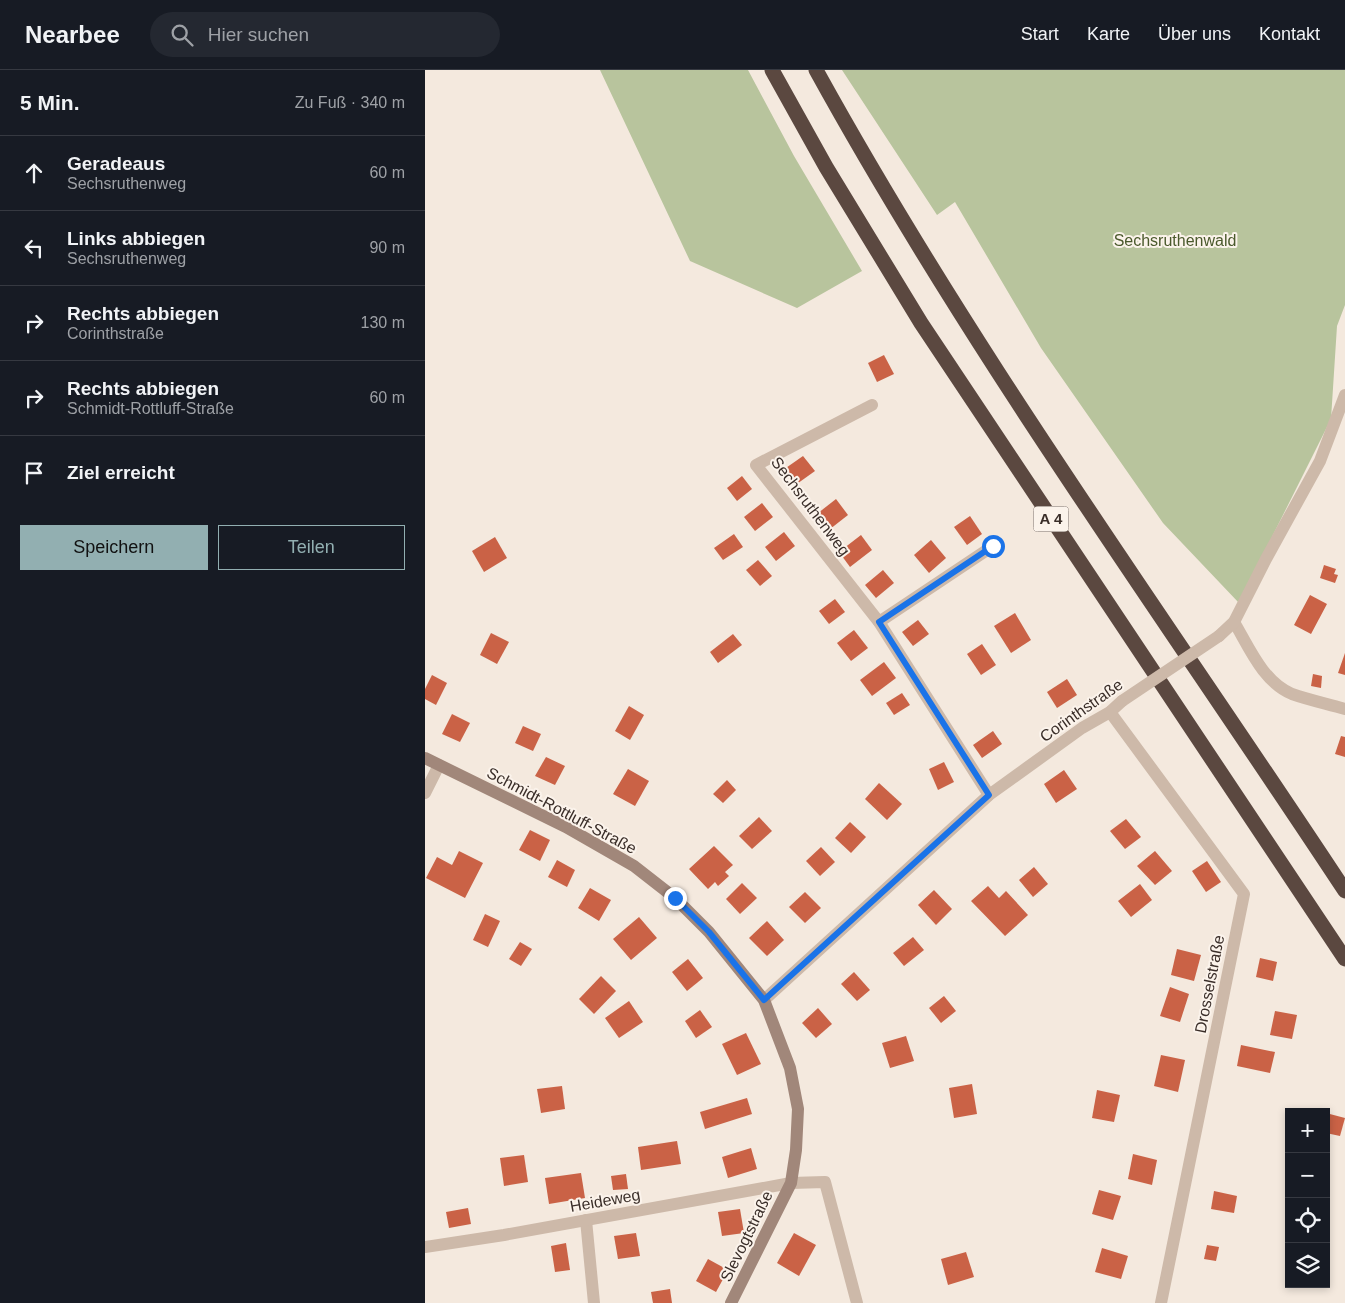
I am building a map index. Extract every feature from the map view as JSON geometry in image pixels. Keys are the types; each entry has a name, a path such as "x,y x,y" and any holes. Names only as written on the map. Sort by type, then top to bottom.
{"highway":[{"name":"A 4","path":"772,70 826,167 917,316 1345,959"},
{"name":"A 4","path":"816,70 861,152 965,320 1345,891"}],"street":[{"name":"Corinthstraße","path":"764,1000 989,795 1082,728 1110,712 1122,701 1219,636 1234,622 1320,461 1345,395"},
{"name":"Sechsruthenweg","path":"872,405 756,465 879,622 989,795"},
{"path":"879,622 993,546"},
{"path":"1234,622 1257,661 1271,679 1291,693 1345,709"},
{"name":"Drosselstraße","path":"1110,712 1244,894 1161,1303"},
{"name":"Schmidt-Rottluff-Straße","path":"425,758 566,826 634,866 675,898 709,932 764,1000 790,1068 798,1108 796,1150 791,1183"},
{"path":"425,794 439,765"},
{"path":"791,1183 825,1182 857,1303"},
{"name":"Heideweg","path":"425,1247 791,1183"},
{"name":"Slevogtstraße","path":"731,1303 791,1183"},
{"path":"586,1220 594,1303"}],"green space":[{"path":"600,70 748,70 794,156 862,271 797,308 690,261"},
{"name":"Sechsruthenwald","path":"842,70 1345,70 1345,305 1337,326 1331,419 1239,603 1163,523 1041,348 955,202 937,215"}],"building":[{"path":"884,355 894,374 877,382 868,363"},
{"path":"803,456 815,471 794,486 783,470"},
{"path":"742,476 752,489 737,501 727,488"},
{"path":"836,499 848,515 825,533 813,517"},
{"path":"762,503 773,517 755,531 744,517"},
{"path":"970,516 982,534 967,545 954,527"},
{"path":"784,532 795,546 776,561 765,547"},
{"path":"734,534 743,547 723,560 714,548"},
{"path":"861,535 872,550 850,567 839,552"},
{"path":"495,537 507,558 484,572 472,551"},
{"path":"931,540 946,558 929,573 914,555"},
{"path":"758,560 772,576 760,586 746,570"},
{"path":"1324,565 1336,569 1334,574 1338,575 1335,583 1320,578"},
{"path":"883,570 894,583 876,598 865,585"},
{"path":"1310,595 1327,604 1311,634 1294,625"},
{"path":"835,599 845,612 829,624 819,611"},
{"path":"1015,613 1031,640 1011,653 994,626"},
{"path":"918,620 929,634 913,646 902,632"},
{"path":"854,630 868,648 851,661 837,643"},
{"path":"491,633 509,642 497,664 480,655"},
{"path":"733,634 742,645 718,663 710,652"},
{"path":"982,644 996,665 981,675 967,654"},
{"path":"1345,653 1345,675 1338,673"},
{"path":"884,662 896,678 872,696 860,680"},
{"path":"1313,674 1322,676 1321,688 1311,686"},
{"path":"432,675 447,683 436,705 425,699 425,689"},
{"path":"1067,679 1077,695 1057,708 1047,692"},
{"path":"902,693 910,705 894,715 886,703"},
{"path":"629,706 644,715 630,740 615,731"},
{"path":"452,714 470,723 460,742 442,734"},
{"path":"523,726 541,734 533,751 515,743"},
{"path":"993,731 1002,744 982,758 973,745"},
{"path":"1341,736 1345,737 1345,757 1335,754"},
{"path":"546,757 565,766 555,785 535,776"},
{"path":"944,762 954,782 938,790 929,769"},
{"path":"628,769 649,781 635,806 613,794"},
{"path":"1064,770 1077,789 1056,803 1044,784"},
{"path":"727,780 736,790 723,803 713,794"},
{"path":"879,783 902,804 887,820 865,799"},
{"path":"759,817 772,831 752,849 739,836"},
{"path":"1126,819 1141,837 1125,849 1110,831"},
{"path":"850,822 866,837 851,853 835,838"},
{"path":"530,830 550,840 540,861 519,850"},
{"path":"714,846 733,865 725,872 729,876 718,886 715,882 708,889 689,869"},
{"path":"821,847 835,862 820,876 806,861"},
{"path":"459,851 483,863 465,898 426,878 437,857 452,865"},
{"path":"1155,851 1172,871 1155,885 1137,866"},
{"path":"557,860 575,870 567,887 548,877"},
{"path":"1207,861 1221,882 1206,892 1192,871"},
{"path":"1034,867 1048,884 1033,897 1019,880"},
{"path":"742,883 757,898 740,914 726,899"},
{"path":"1140,884 1152,900 1131,917 1118,901"},
{"path":"988,886 999,898 1006,891 1028,915 1005,936 971,901"},
{"path":"590,888 611,900 599,921 578,908"},
{"path":"934,890 952,909 936,925 918,905"},
{"path":"805,892 821,908 805,923 789,907"},
{"path":"485,914 500,921 488,947 473,940"},
{"path":"639,917 657,938 631,960 613,939"},
{"path":"767,921 784,940 767,956 749,938"},
{"path":"913,937 924,950 904,966 893,953"},
{"path":"520,942 532,949 521,966 509,959"},
{"path":"1177,949 1201,955 1194,981 1171,975"},
{"path":"1260,958 1277,962 1273,981 1256,977"},
{"path":"688,959 703,978 687,991 672,972"},
{"path":"854,972 870,990 857,1001 841,984"},
{"path":"601,976 616,991 594,1014 579,999"},
{"path":"1170,987 1189,994 1180,1022 1160,1016"},
{"path":"944,996 956,1011 941,1023 929,1008"},
{"path":"629,1001 643,1022 619,1038 605,1018"},
{"path":"818,1008 832,1024 816,1038 802,1023"},
{"path":"700,1010 712,1027 696,1038 685,1021"},
{"path":"1275,1011 1297,1015 1292,1039 1270,1035"},
{"path":"746,1033 761,1064 737,1075 722,1044"},
{"path":"906,1036 914,1061 890,1068 882,1043"},
{"path":"1241,1045 1275,1052 1270,1073 1237,1066"},
{"path":"1161,1055 1185,1060 1178,1092 1154,1086"},
{"path":"972,1084 977,1114 954,1118 949,1088"},
{"path":"562,1086 565,1109 541,1113 537,1089"},
{"path":"1097,1090 1120,1095 1114,1122 1092,1118"},
{"path":"747,1098 752,1114 705,1129 700,1112"},
{"path":"1330,1114 1345,1118 1340,1136 1330,1134"},
{"path":"677,1141 681,1164 641,1170 638,1147"},
{"path":"751,1148 757,1169 728,1178 722,1157"},
{"path":"1133,1154 1157,1160 1152,1185 1128,1179"},
{"path":"524,1155 528,1182 504,1186 500,1158"},
{"path":"581,1173 585,1198 549,1204 545,1178"},
{"path":"626,1174 628,1189 613,1190 611,1176"},
{"path":"1099,1190 1121,1196 1113,1220 1092,1214"},
{"path":"1214,1191 1237,1196 1234,1213 1211,1209"},
{"path":"468,1208 471,1224 449,1228 446,1212"},
{"path":"740,1209 744,1233 722,1236 718,1212"},
{"path":"636,1233 640,1256 618,1259 614,1236"},
{"path":"794,1233 816,1245 799,1276 777,1263"},
{"path":"566,1243 570,1270 555,1272 551,1246"},
{"path":"1207,1245 1219,1247 1216,1261 1204,1259"},
{"path":"1102,1248 1128,1256 1121,1279 1095,1272"},
{"path":"966,1252 974,1277 948,1285 941,1259"},
{"path":"708,1259 728,1270 716,1292 696,1281"},
{"path":"670,1289 672,1303 653,1303 651,1292"}],"route":[{"path":"675,898 709,932 764,1000 989,795 879,622 993,546"}]}
